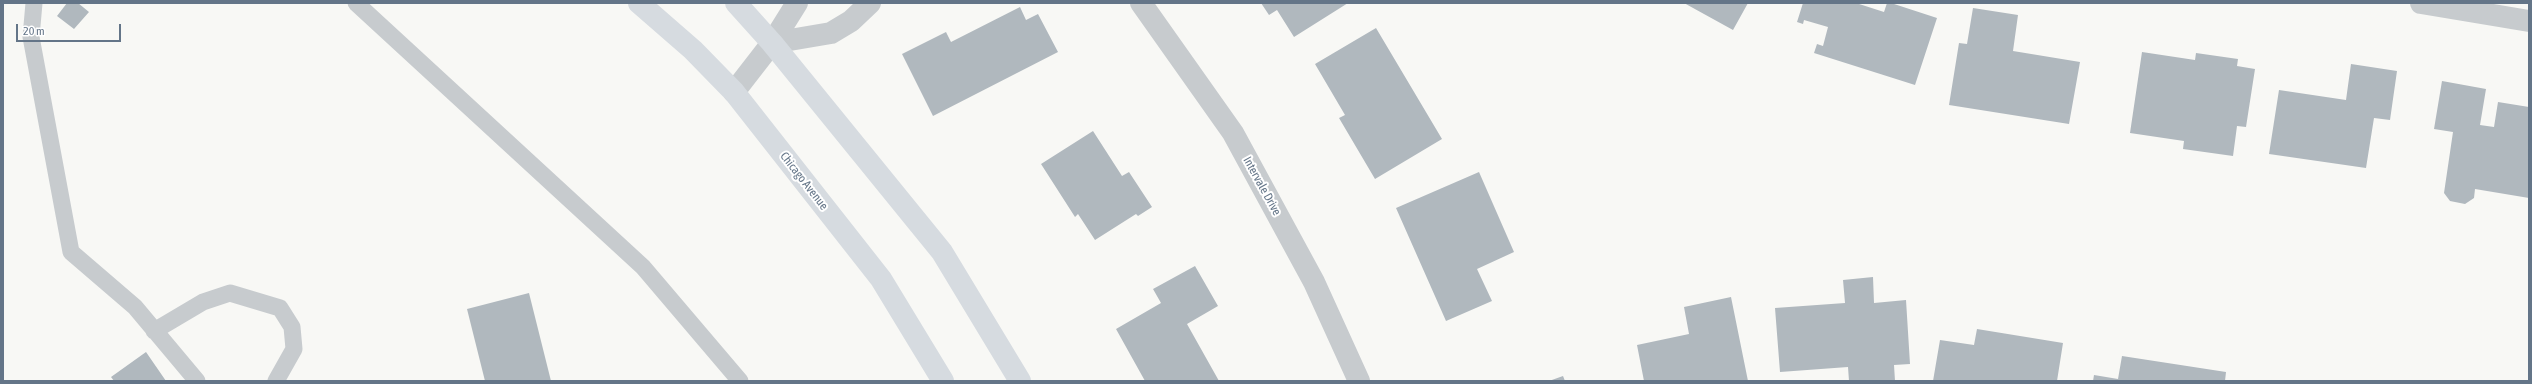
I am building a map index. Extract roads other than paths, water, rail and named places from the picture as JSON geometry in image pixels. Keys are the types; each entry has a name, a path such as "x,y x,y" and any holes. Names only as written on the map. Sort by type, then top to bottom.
{"main road":[{"name":"Chicago Avenue","path":"639,3 693,50 734,92 881,279 943,381"},
{"path":"736,3 772,43 942,252 1020,381"}],"street":[{"path":"734,92 772,43 797,3"},
{"path":"772,43 831,33 850,21 870,3"},
{"name":"Intervale Drive","path":"1141,3 1233,133 1314,282 1359,381"},
{"path":"2421,3 2529,21"}],"lane":[{"path":"34,3 31,37 71,252 135,307 197,381"},
{"path":"356,3 642,267 740,381"},
{"path":"154,331 203,302 230,293 280,308 292,327 294,350 276,381"}]}
